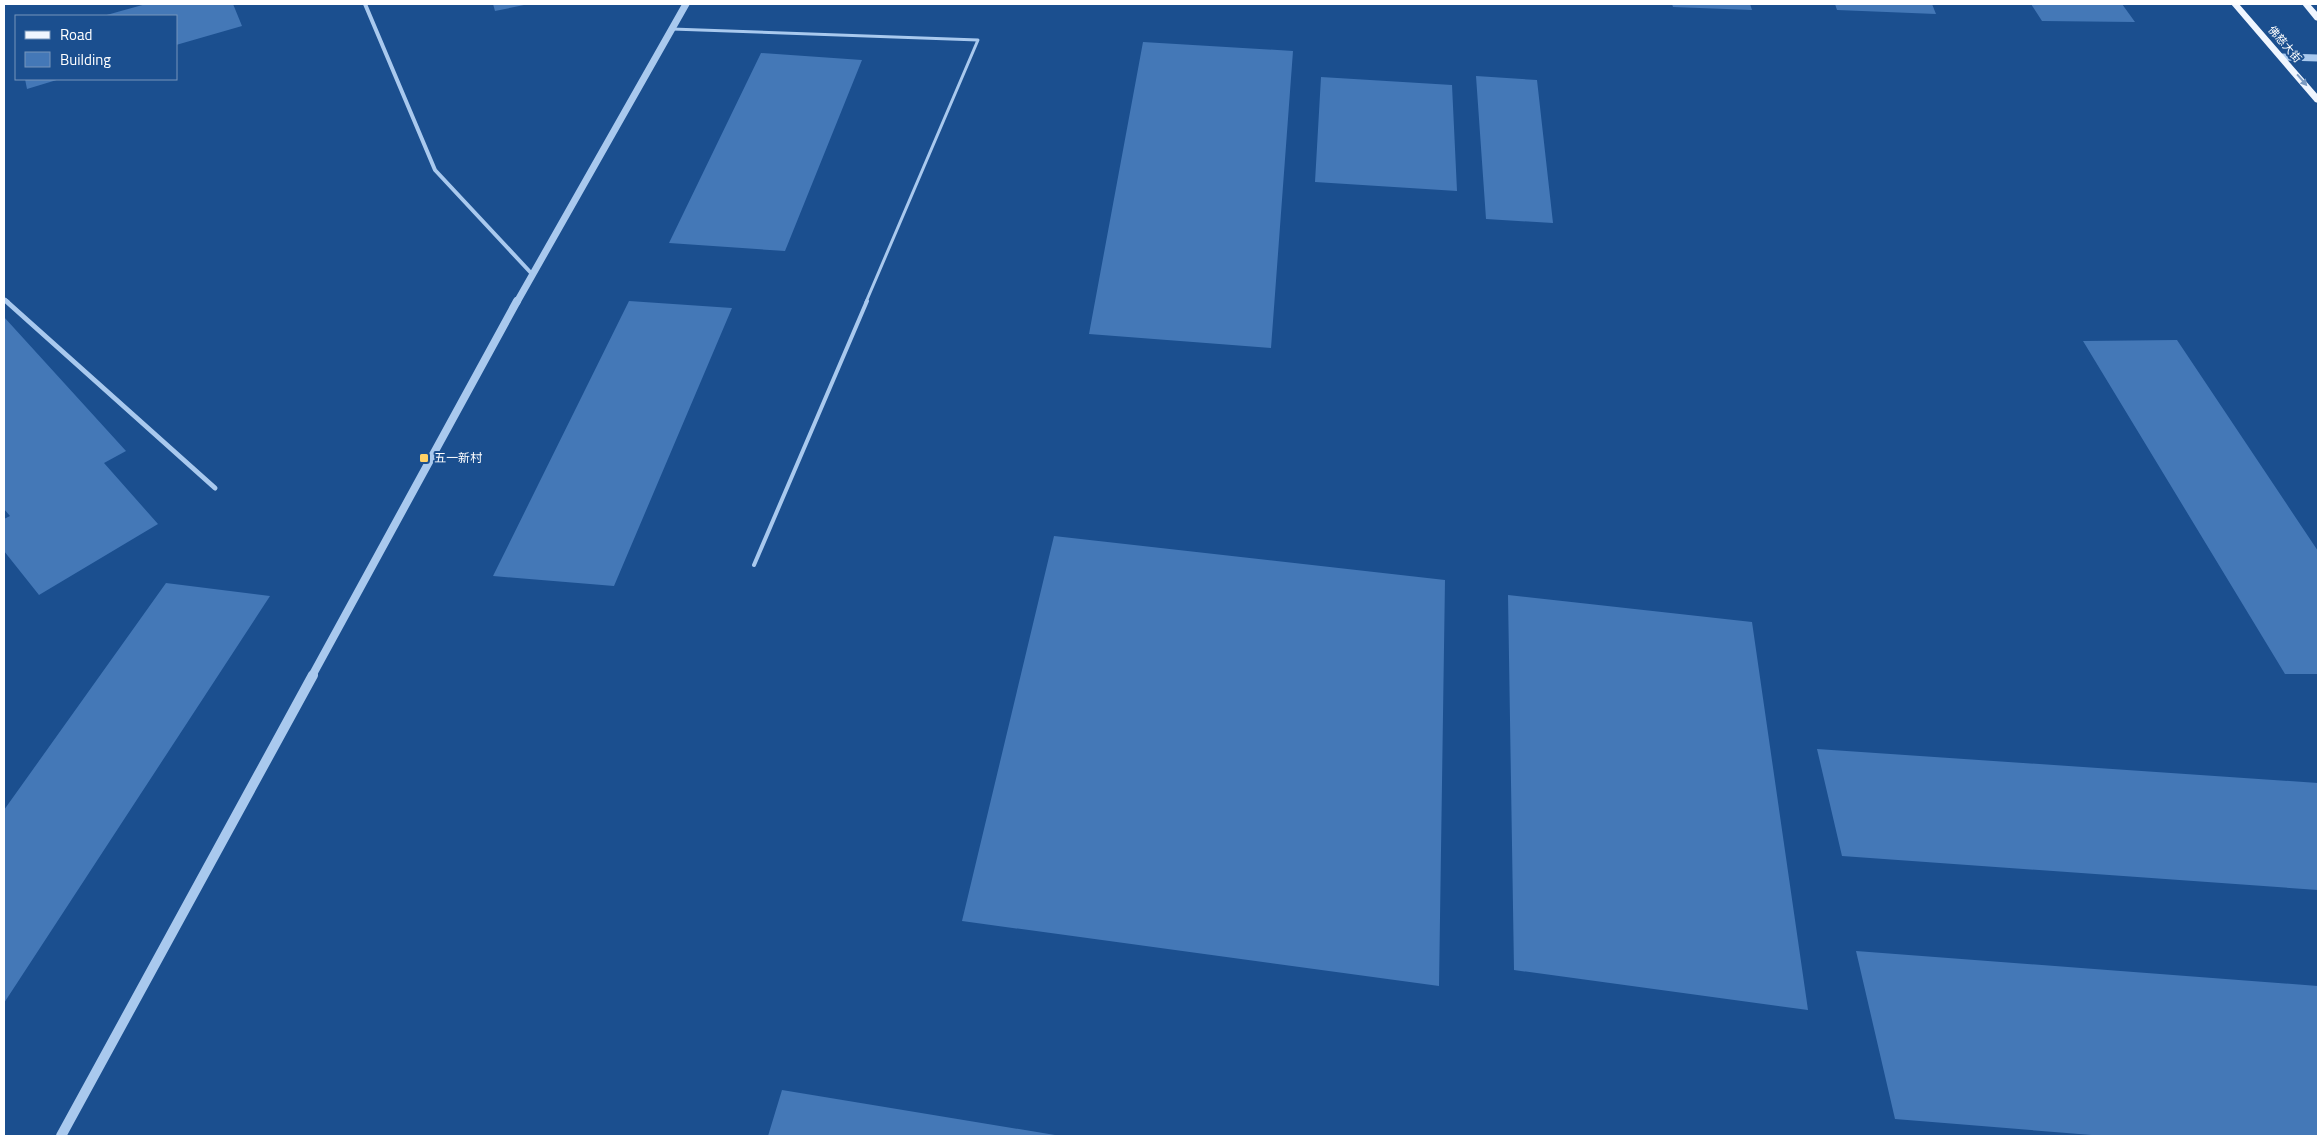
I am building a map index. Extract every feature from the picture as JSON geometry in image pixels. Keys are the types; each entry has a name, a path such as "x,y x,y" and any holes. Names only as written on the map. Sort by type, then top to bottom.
{"main road":[{"name":"佛慈大街","path":"2235,4 2318,100"},
{"path":"2306,4 2318,18"}],"street":[{"path":"365,4 435,170 532,274"},
{"path":"61,1136 532,274 686,4"},
{"path":"2282,57 2318,58"},
{"path":"4,299 215,488"}],"lane":[{"path":"672,28 978,40 754,565"}],"building":[{"path":"146,4 233,4 242,26 178,44 178,15 107,15"},
{"path":"493,4 524,4 524,5 495,11"},
{"path":"1672,4 1750,4 1752,10 1673,7"},
{"path":"1835,4 1932,4 1936,14 1837,10"},
{"path":"2031,4 2122,4 2135,22 2042,21"},
{"path":"1143,42 1293,51 1271,348 1089,334"},
{"path":"761,53 862,60 785,251 669,243"},
{"path":"1476,76 1537,80 1553,223 1486,219"},
{"path":"1321,77 1452,85 1457,191 1315,182"},
{"path":"25,80 57,80 27,89"},
{"path":"629,301 732,308 614,586 493,576"},
{"path":"4,317 126,451 104,463 158,524 39,595 4,551 4,519 10,516 4,509"},
{"path":"2177,340 2318,551 2318,674 2285,674 2083,341"},
{"path":"1054,536 1445,580 1439,986 962,921"},
{"path":"166,583 270,596 4,1003 4,810"},
{"path":"1508,595 1752,622 1808,1010 1514,970"},
{"path":"1817,749 2318,783 2318,890 1842,856"},
{"path":"1856,951 2318,986 2318,1136 2104,1136 1895,1119"},
{"path":"782,1090 1055,1135 1055,1136 768,1136"}],"place":[{"name":"五一新村","path":"424,458"}]}
